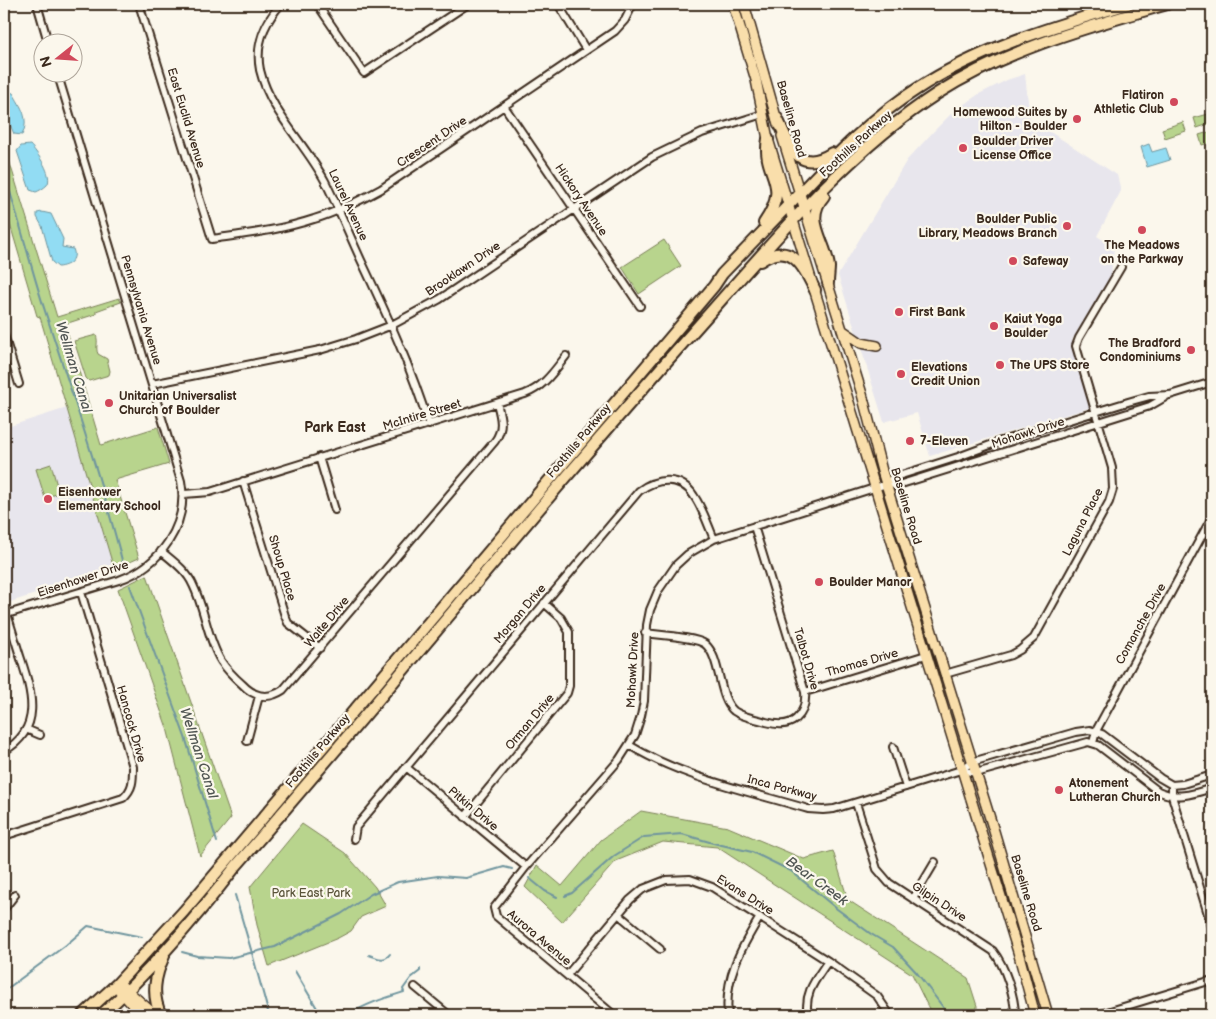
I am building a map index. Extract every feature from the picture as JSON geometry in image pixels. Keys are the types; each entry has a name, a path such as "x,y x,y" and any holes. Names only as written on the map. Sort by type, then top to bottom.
{"highway":[{"name":"Foothills Parkway","path":"83,1015 117,984 190,904 714,286 722,274 844,146 896,103 924,84 968,61 1037,32 1128,4"},
{"name":"Foothills Parkway","path":"101,1015 125,993 182,931 629,402 804,208 864,150 916,108 952,85 998,60 1062,36 1167,4"},
{"path":"777,118 792,151 802,159 810,161 820,160 844,146"},
{"path":"722,274 726,265 763,224 775,205 777,189 766,149 768,139"},
{"path":"828,282 829,266 816,222 817,204 854,167 864,150"},
{"path":"744,275 769,256 784,253 794,258 800,264 815,290"},
{"path":"161,1015 155,993 156,978 165,954 182,931"}],"main road":[{"name":"Baseline Road","path":"733,4 756,80 768,139 1019,955 1035,1015"},
{"name":"Baseline Road","path":"744,4 804,208 1031,953 1048,1015"},
{"path":"842,329 860,344 877,346"},
{"path":"117,984 142,1015"},
{"path":"125,993 155,1015"}],"street":[{"path":"37,4 45,32"},
{"name":"East Euclid Avenue","path":"139,4 212,240"},
{"name":"Laurel Avenue","path":"281,4 272,14 260,40 258,55 260,70 272,98 286,123 316,164 339,210 409,365 429,425"},
{"path":"317,4 364,73 468,4"},
{"path":"558,4 586,50"},
{"name":"Crescent Drive","path":"212,240 292,226 339,210 381,189 619,27 633,4"},
{"name":"Pennsylvania Avenue","path":"60,82 184,494 178,522 162,551"},
{"name":"Hickory Avenue","path":"504,106 640,306"},
{"name":"Brooklawn Drive","path":"152,384 320,350 392,325 440,299 652,157 702,133 763,114"},
{"name":"Laguna Place","path":"945,674 1011,654 1020,650 1034,638 1109,502 1114,478 1112,468 1076,346 1121,267"},
{"path":"4,336 19,384"},
{"name":"McIntire Street","path":"184,494 210,492 429,425 535,390 542,385 566,356"},
{"name":"Mohawk Drive","path":"888,484 892,478 951,460 1001,441 1148,396 1170,394 1212,382"},
{"name":"Mohawk Drive","path":"526,868 619,760 629,745 642,716 645,633 650,610 658,590 688,554 714,539 888,484 895,486 1150,406 1170,394"},
{"name":"Waite Drive","path":"259,696 269,696 283,690 495,442 501,428 496,403"},
{"path":"319,458 335,510"},
{"name":"Shoup Place","path":"243,481 288,623 320,648"},
{"name":"Morgan Drive","path":"354,839 356,827 639,491 654,482 670,481 679,483 694,495 714,539"},
{"name":"Comanche Drive","path":"1093,743 1096,731 1212,517"},
{"name":"Talbot Drive","path":"645,633 707,642 730,706 740,714 772,724 787,724 800,715 806,699 805,692 754,526"},
{"path":"162,551 181,568 194,585 212,643 229,672 246,689 259,696 247,741"},
{"name":"Eisenhower Drive","path":"5,615 133,575 150,564 162,551"},
{"name":"Hancock Drive","path":"4,836 122,798 128,794 133,784 133,767 81,592"},
{"name":"Orman Drive","path":"465,818 567,693 569,686 569,632 561,618 544,603"},
{"path":"4,751 19,739 26,729 32,703 31,689 5,615"},
{"name":"Thomas Drive","path":"805,692 926,655"},
{"path":"26,729 40,735"},
{"path":"1096,731 1172,785 1183,784 1212,775"},
{"name":"Inca Parkway","path":"629,745 662,763 684,772 808,809 828,810 961,770 972,762 1076,732 1096,731"},
{"name":"Inca Parkway","path":"961,770 976,773 1088,742 1093,743"},
{"path":"1093,743 1158,791 1172,796 1186,796 1212,788"},
{"path":"893,747 906,787"},
{"name":"Pitkin Drive","path":"406,768 526,868"},
{"path":"1172,785 1172,796 1212,927"},
{"name":"Gilpin Drive","path":"856,803 877,869 889,883 993,951 1000,960 1015,1005 1015,1015"},
{"path":"913,899 935,862"},
{"name":"Aurora Avenue","path":"526,868 497,903 494,908 496,916 614,1015"},
{"name":"Evans Drive","path":"567,975 630,900 643,889 666,880 695,881 712,887 828,961 877,996 890,1015"},
{"path":"4,909 15,895"},
{"path":"618,914 660,949"},
{"path":"728,1015 728,992 736,960 742,945 760,917"},
{"path":"808,1015 806,1003 808,994 828,961"},
{"path":"1098,1015 1212,980"},
{"path":"415,986 449,1015"}],"shaded area":[{"path":"1025,74 1030,119 1117,175 1121,191 1097,236 1114,247 1111,275 1072,340 1092,407 930,456 917,413 884,422 838,275 907,160 954,111 979,94 1007,80"},
{"name":"Eisenhower Elementary School","path":"67,408 114,569 4,604 4,428"}],"green space":[{"path":"1212,113 1212,123 1197,128 1194,118"},
{"path":"1183,122 1186,131 1165,138 1162,129"},
{"path":"1212,131 1212,142 1202,145 1199,135"},
{"path":"4,144 57,317 119,298 121,302 96,311 96,314 65,324 101,445 158,427 169,464 115,480 139,558 114,569 40,317 37,316 4,204"},
{"path":"664,240 681,266 639,294 622,267"},
{"path":"96,335 98,354 107,359 110,371 109,375 89,381 86,378 74,341"},
{"path":"51,464 59,493 45,498 36,469"},
{"path":"147,575 231,818 200,856 167,728 118,589"},
{"path":"641,811 728,827 804,859 833,851 848,900 968,978 977,1006 977,1015 932,1015 912,974 717,847 663,842 616,861 562,922 525,887 537,865 562,886 601,840"},
{"name":"Park East Park","path":"302,824 345,853 375,887 386,906 361,917 351,931 338,938 269,966 257,925 250,887"}],"water":[{"path":"4,92 13,93 24,113 25,124 22,135 14,134 10,124 5,103"},
{"path":"1149,144 1152,152 1166,148 1170,160 1147,167 1141,147"},
{"path":"30,145 47,170 49,181 47,185 36,192 30,190 17,151 21,146"},
{"path":"37,213 51,214 63,239 62,247 73,249 74,256 71,262 58,267 52,262 42,226 37,217"}],"waterway":[{"name":"Wellman Canal","path":"4,173 40,294 97,471 124,568"},
{"name":"Wellman Canal","path":"130,586 185,737 217,842"},
{"name":"Bear Creek","path":"565,896 572,893 614,856 644,837 682,834 752,852 791,871 837,909 871,934 893,947 917,973 949,1015"},
{"name":"Bear Creek","path":"182,952 197,956 229,958 275,947 341,914 371,894 398,882 438,876 466,878 504,867 512,869"},
{"name":"Bear Creek","path":"529,878 545,891 557,897"},
{"name":"Bear Creek","path":"235,895 269,1015"},
{"name":"Bear Creek","path":"4,991 66,945 88,926 142,937"},
{"path":"369,955 382,959 390,954"},
{"path":"349,1015 368,1004 404,992 403,989 420,969"},
{"path":"295,971 321,1015"}],"place":[{"name":"Flatiron Athletic Club","path":"1174,102"},
{"name":"Homewood Suites by Hilton - Boulder","path":"1077,119"},
{"name":"Boulder Driver License Office","path":"963,148"},
{"name":"Boulder Public Library, Meadows Branch","path":"1067,226"},
{"name":"The Meadows on the Parkway","path":"1142,230"},
{"name":"Safeway","path":"1013,261"},
{"name":"First Bank","path":"899,312"},
{"name":"Kaiut Yoga Boulder","path":"994,326"},
{"name":"The Bradford Condominiums","path":"1191,350"},
{"name":"The UPS Store","path":"1000,365"},
{"name":"Elevations Credit Union","path":"901,374"},
{"name":"Unitarian Universalist Church of Boulder","path":"109,403"},
{"name":"7-Eleven","path":"910,441"},
{"name":"Eisenhower Elementary School","path":"48,499"},
{"name":"Boulder Manor","path":"819,582"},
{"name":"Atonement Lutheran Church","path":"1059,790"}],"district":[{"name":"Park East","path":"335,427"}]}
